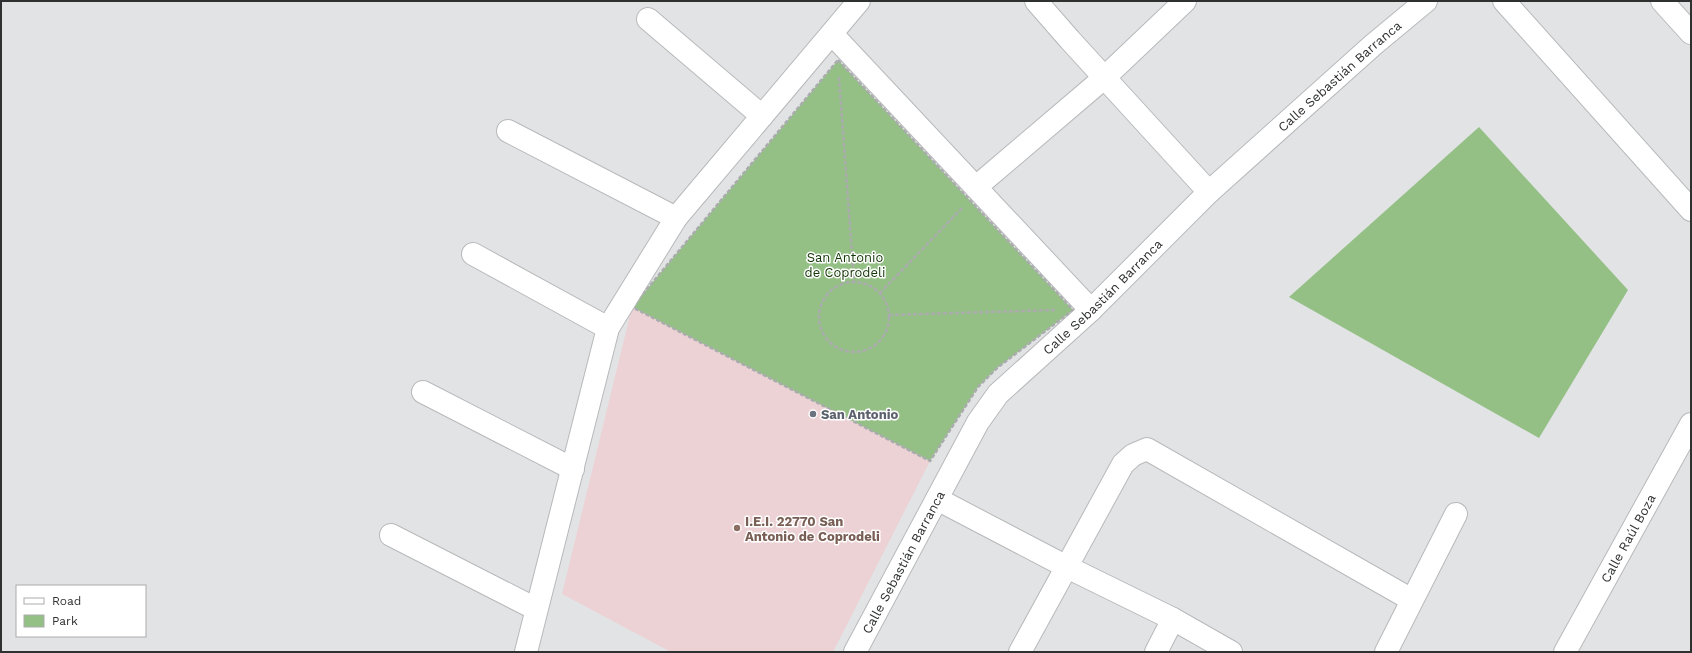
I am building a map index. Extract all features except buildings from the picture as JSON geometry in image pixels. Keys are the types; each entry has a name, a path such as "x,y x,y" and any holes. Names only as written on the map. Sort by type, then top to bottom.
{"street":[{"path":"1036,1 1104,78 1209,192"},
{"path":"973,194 1104,78 1185,1"},
{"name":"Calle Sebastián Barranca","path":"854,652 978,422 998,394 1082,310 1209,192 1373,45 1426,1"},
{"path":"1504,1 1691,210"},
{"path":"1662,1 1691,33"},
{"path":"526,652 608,328 676,218 832,34 852,3"},
{"path":"648,18 762,116"},
{"path":"832,34 973,194 1082,310"},
{"path":"508,132 676,218"},
{"path":"473,254 608,328"},
{"path":"423,392 573,469"},
{"name":"Calle Raúl Boza","path":"1565,652 1691,424"},
{"path":"1020,652 1123,464 1133,455 1147,449 1412,600"},
{"path":"937,498 1067,567 1173,620 1231,652"},
{"path":"1386,652 1456,514"},
{"path":"391,535 536,610"},
{"path":"1156,652 1173,620"}],"path":[{"path":"838,60 973,194 1082,310"},
{"path":"838,60 838,68"},
{"path":"838,60 632,306 930,461 978,387 997,368 1082,310"},
{"path":"839,76 854,281"},
{"path":"880,293 973,194"},
{"path":"854,281 866,283 880,293 885,298 889,310 889,322 885,334 878,343 867,350 855,352 843,350 833,345 825,337 820,327 820,306 825,296 833,288 843,283 854,281"},
{"path":"889,315 1058,310"},
{"path":"1066,310 1082,310"}],"shaded area":[{"name":"I.E.I. 22770 San Antonio de Coprodeli","path":"632,307 930,461 833,652 671,652 562,594"}],"green space":[{"name":"San Antonio de Coprodeli","path":"838,60 1073,310 997,368 978,387 930,461 632,307"},
{"path":"1479,127 1628,290 1539,438 1289,297"}],"place":[{"name":"San Antonio","path":"813,414"},
{"name":"I.E.I. 22770 San Antonio de Coprodeli","path":"737,528"}]}
